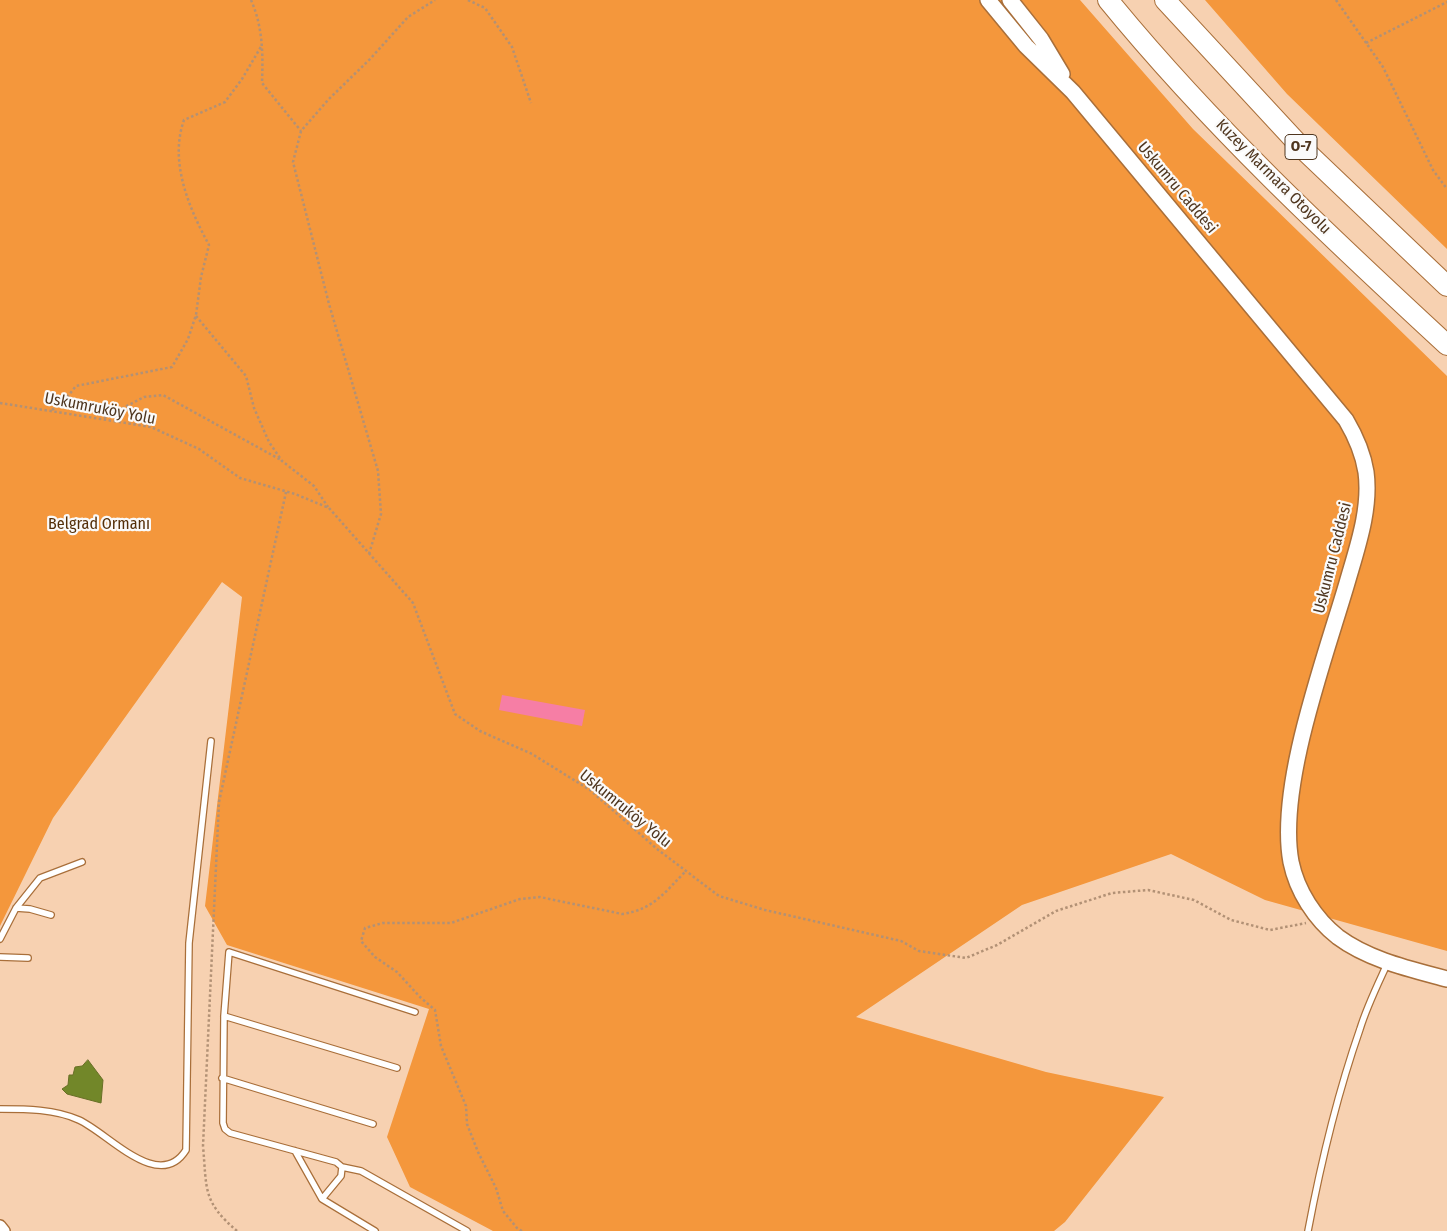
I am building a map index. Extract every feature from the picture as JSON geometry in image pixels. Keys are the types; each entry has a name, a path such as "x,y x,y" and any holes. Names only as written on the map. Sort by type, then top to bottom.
{"highway":[{"name":"Kuzey Marmara Otoyolu","path":"1108,0 1198,102 1258,164 1447,345"},
{"name":"O-7","path":"1165,0 1301,147 1447,286"}],"main road":[{"name":"Uskumru Caddesi","path":"988,0 1026,46 1074,92 1346,420 1363,454 1366,489 1363,520 1298,760 1289,823 1291,863 1301,892 1320,921 1340,938 1388,962 1447,979"},
{"name":"Uskumru Caddesi","path":"1010,0 1041,39 1074,92"}],"street":[{"path":"0,1226 4,1231"}],"lane":[{"path":"0,1109 38,1109 79,1119 106,1136 122,1150 146,1162 168,1166 179,1161 186,1150 189,943 211,741"},
{"path":"0,939 16,908 40,878 82,862"},
{"path":"16,908 30,909 50,915"},
{"path":"415,1012 229,952 224,1016 223,1123 225,1129 230,1133 336,1162 342,1167 361,1171 467,1231"},
{"path":"0,957 28,958"},
{"path":"1308,1231 1325,1148 1347,1068 1360,1026 1388,962"},
{"path":"224,1016 397,1068"},
{"path":"222,1078 373,1124"},
{"path":"295,1151 322,1199 375,1231"},
{"path":"322,1199 341,1176 342,1167"}],"path":[{"path":"251,0 259,18 262,45 262,83 301,131"},
{"path":"369,554 382,514 378,471 329,304 293,162 301,131 328,100 408,18 435,0"},
{"path":"468,0 485,8 512,47 531,103"},
{"path":"1336,0 1383,67 1433,170 1447,189"},
{"path":"1366,43 1447,2"},
{"path":"50,411 64,401 76,386 172,367 188,339 196,315 201,277 209,245 188,202 181,173 178,137 184,120 224,102 242,79 262,45"},
{"path":"196,315 246,376 254,408 269,442 282,461"},
{"path":"102,419 144,397 163,395 282,461 314,486 329,508"},
{"name":"Uskumruköy Yolu","path":"0,403 151,427 199,449 240,478 329,508 413,603 455,714 480,731 532,754 590,790 657,849 719,896 765,910 901,941 920,951 966,958 997,945 1056,911 1112,893 1148,890 1194,900 1231,920 1270,930 1320,921"},
{"path":"237,1231 218,1215 207,1195 202,1146 219,802 286,492"},
{"path":"522,1231 517,1228 503,1211 496,1188 478,1152 467,1124 466,1106 441,1046 435,1010 397,972 370,952 361,941 365,928 383,923 451,923 520,899 540,897 622,914 636,912 655,903 686,871"}],"green space":[{"name":"Belgrad Ormanı","path":"0,0 1080,0 1193,129 1447,376 1447,951 1265,900 1171,854 1022,905 856,1017 1046,1072 1164,1097 1065,1222 1054,1231 493,1231 410,1187 387,1137 429,1009 227,945 205,906 242,597 222,582 53,818 0,926"},
{"path":"1205,0 1447,0 1447,249 1287,94"}],"shaded area":[{"path":"88,1060 103,1080 101,1103 67,1094 62,1089 68,1085 69,1075 73,1075 75,1067 82,1066"}],"building":[{"path":"502,695 585,710 582,726 499,710"}]}
